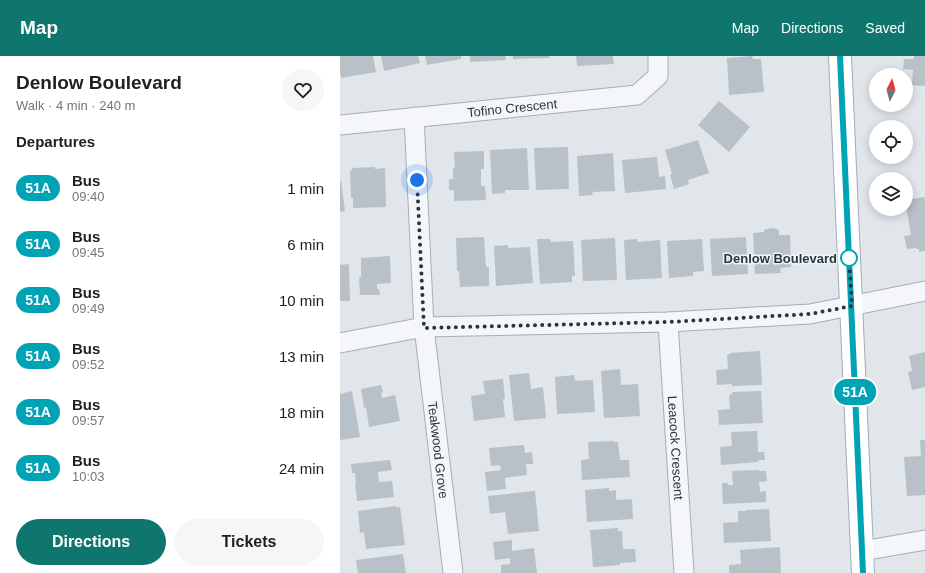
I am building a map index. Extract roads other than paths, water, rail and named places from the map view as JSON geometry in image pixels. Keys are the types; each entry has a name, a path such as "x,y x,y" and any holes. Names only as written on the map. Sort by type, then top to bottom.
{"main road":[{"path":"840,56 863,573"}],"street":[{"name":"Tofino Crescent","path":"340,125 637,95 658,76 658,56"},
{"name":"Teakwood Grove","path":"414,117 424,328 453,573"},
{"path":"340,343 424,328 668,322 810,314 925,291"},
{"name":"Leacock Crescent","path":"668,322 684,573"},
{"path":"862,551 925,540"}],"place":[{"name":"Denlow Boulevard","path":"849,258"}]}
